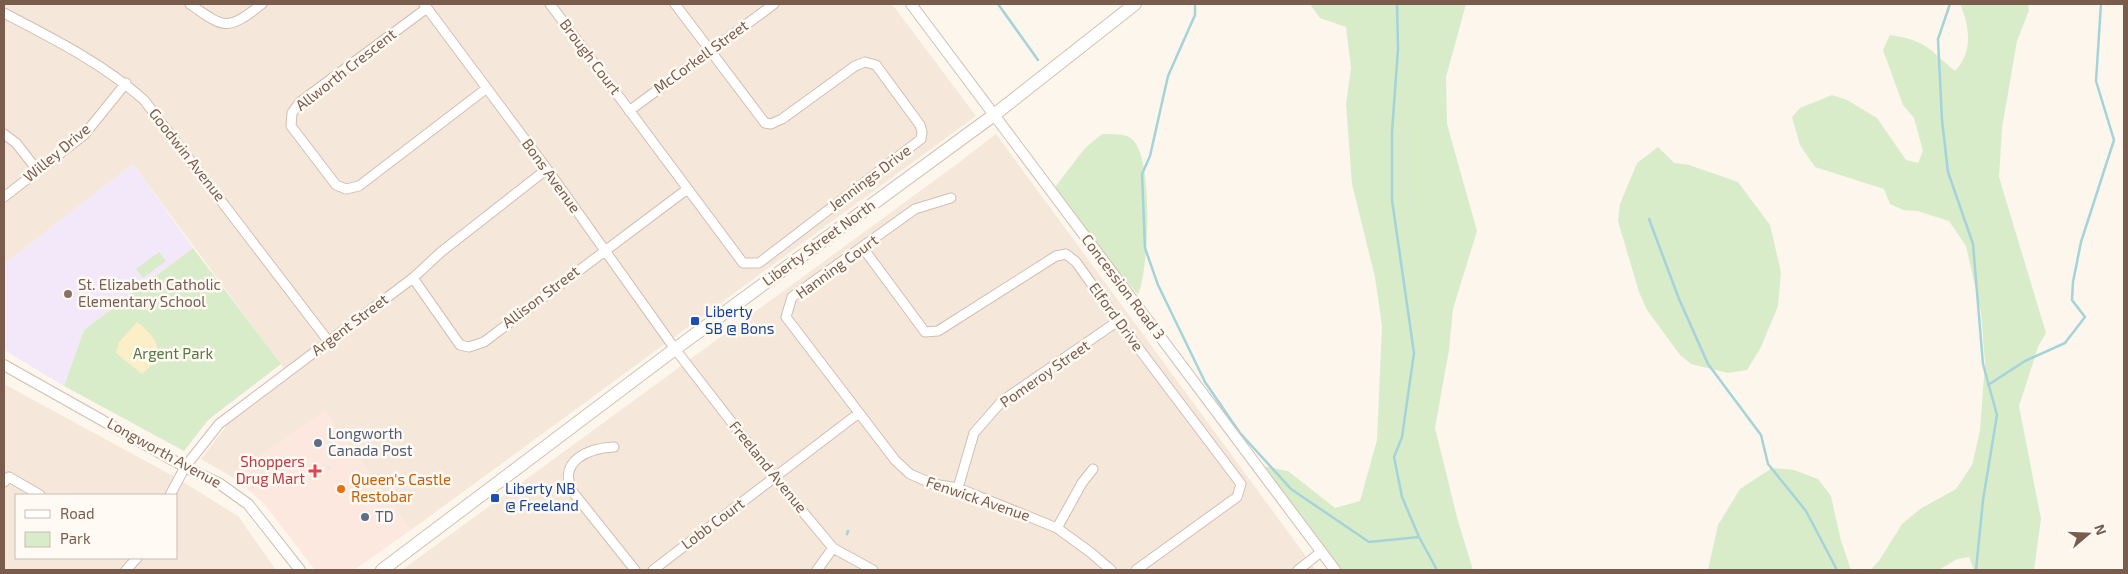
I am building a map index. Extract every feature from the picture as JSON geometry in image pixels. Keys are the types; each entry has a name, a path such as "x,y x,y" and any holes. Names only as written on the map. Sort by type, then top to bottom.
{"main road":[{"name":"Liberty Street North","path":"382,570 675,349 994,115 1135,4"}],"street":[{"path":"190,4 214,21 228,25 240,21 262,4"},
{"name":"Brough Court","path":"550,4 629,111"},
{"path":"675,4 709,51"},
{"name":"McCorkell Street","path":"629,111 774,4"},
{"name":"Concession Road 3","path":"911,4 1334,570"},
{"name":"Bons Avenue","path":"426,6 547,169 675,349"},
{"name":"Allworth Crescent","path":"426,6 300,102 292,113 291,126 336,185 346,189 359,186 487,88"},
{"name":"Goodwin Avenue","path":"4,13 48,36 126,83 144,100 329,342"},
{"name":"Jennings Drive","path":"629,111 686,190 743,263 759,262 918,142 922,136 920,124 871,62 855,66 782,120 771,124 765,123 760,118 709,51"},
{"name":"Willey Drive","path":"4,196 38,172 84,135 126,83"},
{"path":"4,134 16,143 38,172"},
{"name":"Argent Street","path":"171,494 185,467 218,424 412,278 441,252 547,169"},
{"name":"Allison Street","path":"412,278 460,345 469,347 484,342 686,190"},
{"name":"Hanning Court","path":"858,413 786,317 792,297 915,209 950,198"},
{"name":"Elford Drive","path":"863,248 925,332 938,331 1056,256 1066,254 1076,262 1118,322 1241,484 1237,497 1136,570"},
{"name":"Pomeroy Street","path":"958,488 974,434 1002,401 1118,322"},
{"name":"Freeland Avenue","path":"675,349 774,477 833,548 873,570"},
{"name":"Longworth Avenue","path":"4,364 185,467 220,484 248,504 300,570"},
{"name":"Lobb Court","path":"652,570 858,413"},
{"name":"Fenwick Avenue","path":"858,413 895,460 910,474 933,484 958,488 1057,528 1111,570"},
{"path":"614,447 600,447 577,460 567,472 568,481 572,491 635,570"},
{"path":"1057,528 1082,484 1093,469"},
{"path":"4,482 9,477 38,494"},
{"path":"818,570 833,548"},
{"path":"1298,570 1321,552"},
{"path":"126,570 136,559"}],"shaded area":[{"path":"4,4 892,4 976,116 411,530 325,412 248,465 239,481 201,459 230,421 290,377 133,164 4,264"},
{"path":"996,134 1316,570 402,570 953,167"},
{"name":"St. Elizabeth Catholic Elementary School","path":"133,164 193,248 84,330 64,386 4,350 4,264"},
{"path":"4,384 175,477 238,516 276,570 4,570"},
{"path":"325,411 411,530 354,570 315,570 265,505 239,481 248,465"}],"green space":[{"path":"1310,4 1466,4 1446,77 1447,124 1477,231 1453,309 1449,350 1435,428 1458,521 1473,570 1330,570 1260,479 1262,466 1288,471 1335,508 1360,501 1377,440 1382,326 1375,277 1352,184 1346,104 1351,68 1346,27 1320,18"},
{"path":"1960,4 2028,4 2029,10 2017,41 2002,128 1999,177 2046,333 2038,347 2019,406 2041,519 2034,570 1974,570 1969,557 1957,559 1939,570 1870,570 1879,561 1902,524 1920,509 1956,489 1972,465 1980,431 1985,363 1981,312 1966,246 1949,221 1918,211 1903,210 1890,204 1884,189 1815,167 1800,145 1792,117 1800,108 1832,95 1847,100 1877,118 1906,160 1918,163 1923,151 1914,118 1903,105 1883,50 1890,35 1903,37 1920,43 1955,71 1965,56 1968,39 1966,21"},
{"path":"1102,134 1122,135 1132,139 1139,150 1144,167 1147,239 1142,282 1138,295 1052,191 1085,148"},
{"path":"1658,147 1674,163 1689,165 1738,182 1770,225 1781,272 1778,306 1761,347 1747,370 1728,373 1691,364 1680,355 1647,310 1639,292 1618,221 1620,204 1637,163"},
{"name":"Argent Park","path":"193,248 281,364 208,420 184,451 64,386 84,330"},
{"path":"159,252 166,261 143,278 136,269"},
{"path":"1772,468 1794,470 1818,479 1831,496 1841,541 1851,570 1708,570 1718,525 1740,489"}],"sand":[{"path":"137,322 151,334 157,347 155,360 142,374 116,353 119,342"}],"waterway":[{"path":"998,4 1038,60"},
{"path":"1195,4 1195,15 1168,76 1150,156 1142,174 1145,248 1158,285 1205,382 1240,433 1291,489 1369,542 1419,537"},
{"path":"1397,4 1398,49 1392,132 1392,200 1414,353 1402,437 1394,457 1402,497 1419,537 1437,570"},
{"path":"1950,4 1938,39 1942,120 1948,172 1973,244 1983,364 1997,415 1983,500 1976,570"},
{"path":"1988,385 2025,361 2065,343 2085,317 2072,300 2073,282 2081,242 2114,140 2096,81 2101,4"},
{"path":"1649,219 1679,299 1708,364 1761,435 1768,464 1806,511 1837,570"}],"place":[{"name":"St. Elizabeth Catholic Elementary School","path":"68,294"},
{"name":"Liberty SB @ Bons","path":"695,321"},
{"name":"Longworth Canada Post","path":"318,443"},
{"name":"Shoppers Drug Mart","path":"315,471"},
{"name":"Queen's Castle Restobar","path":"341,489"},
{"name":"Liberty NB @ Freeland","path":"495,498"},
{"name":"TD","path":"365,517"}]}
